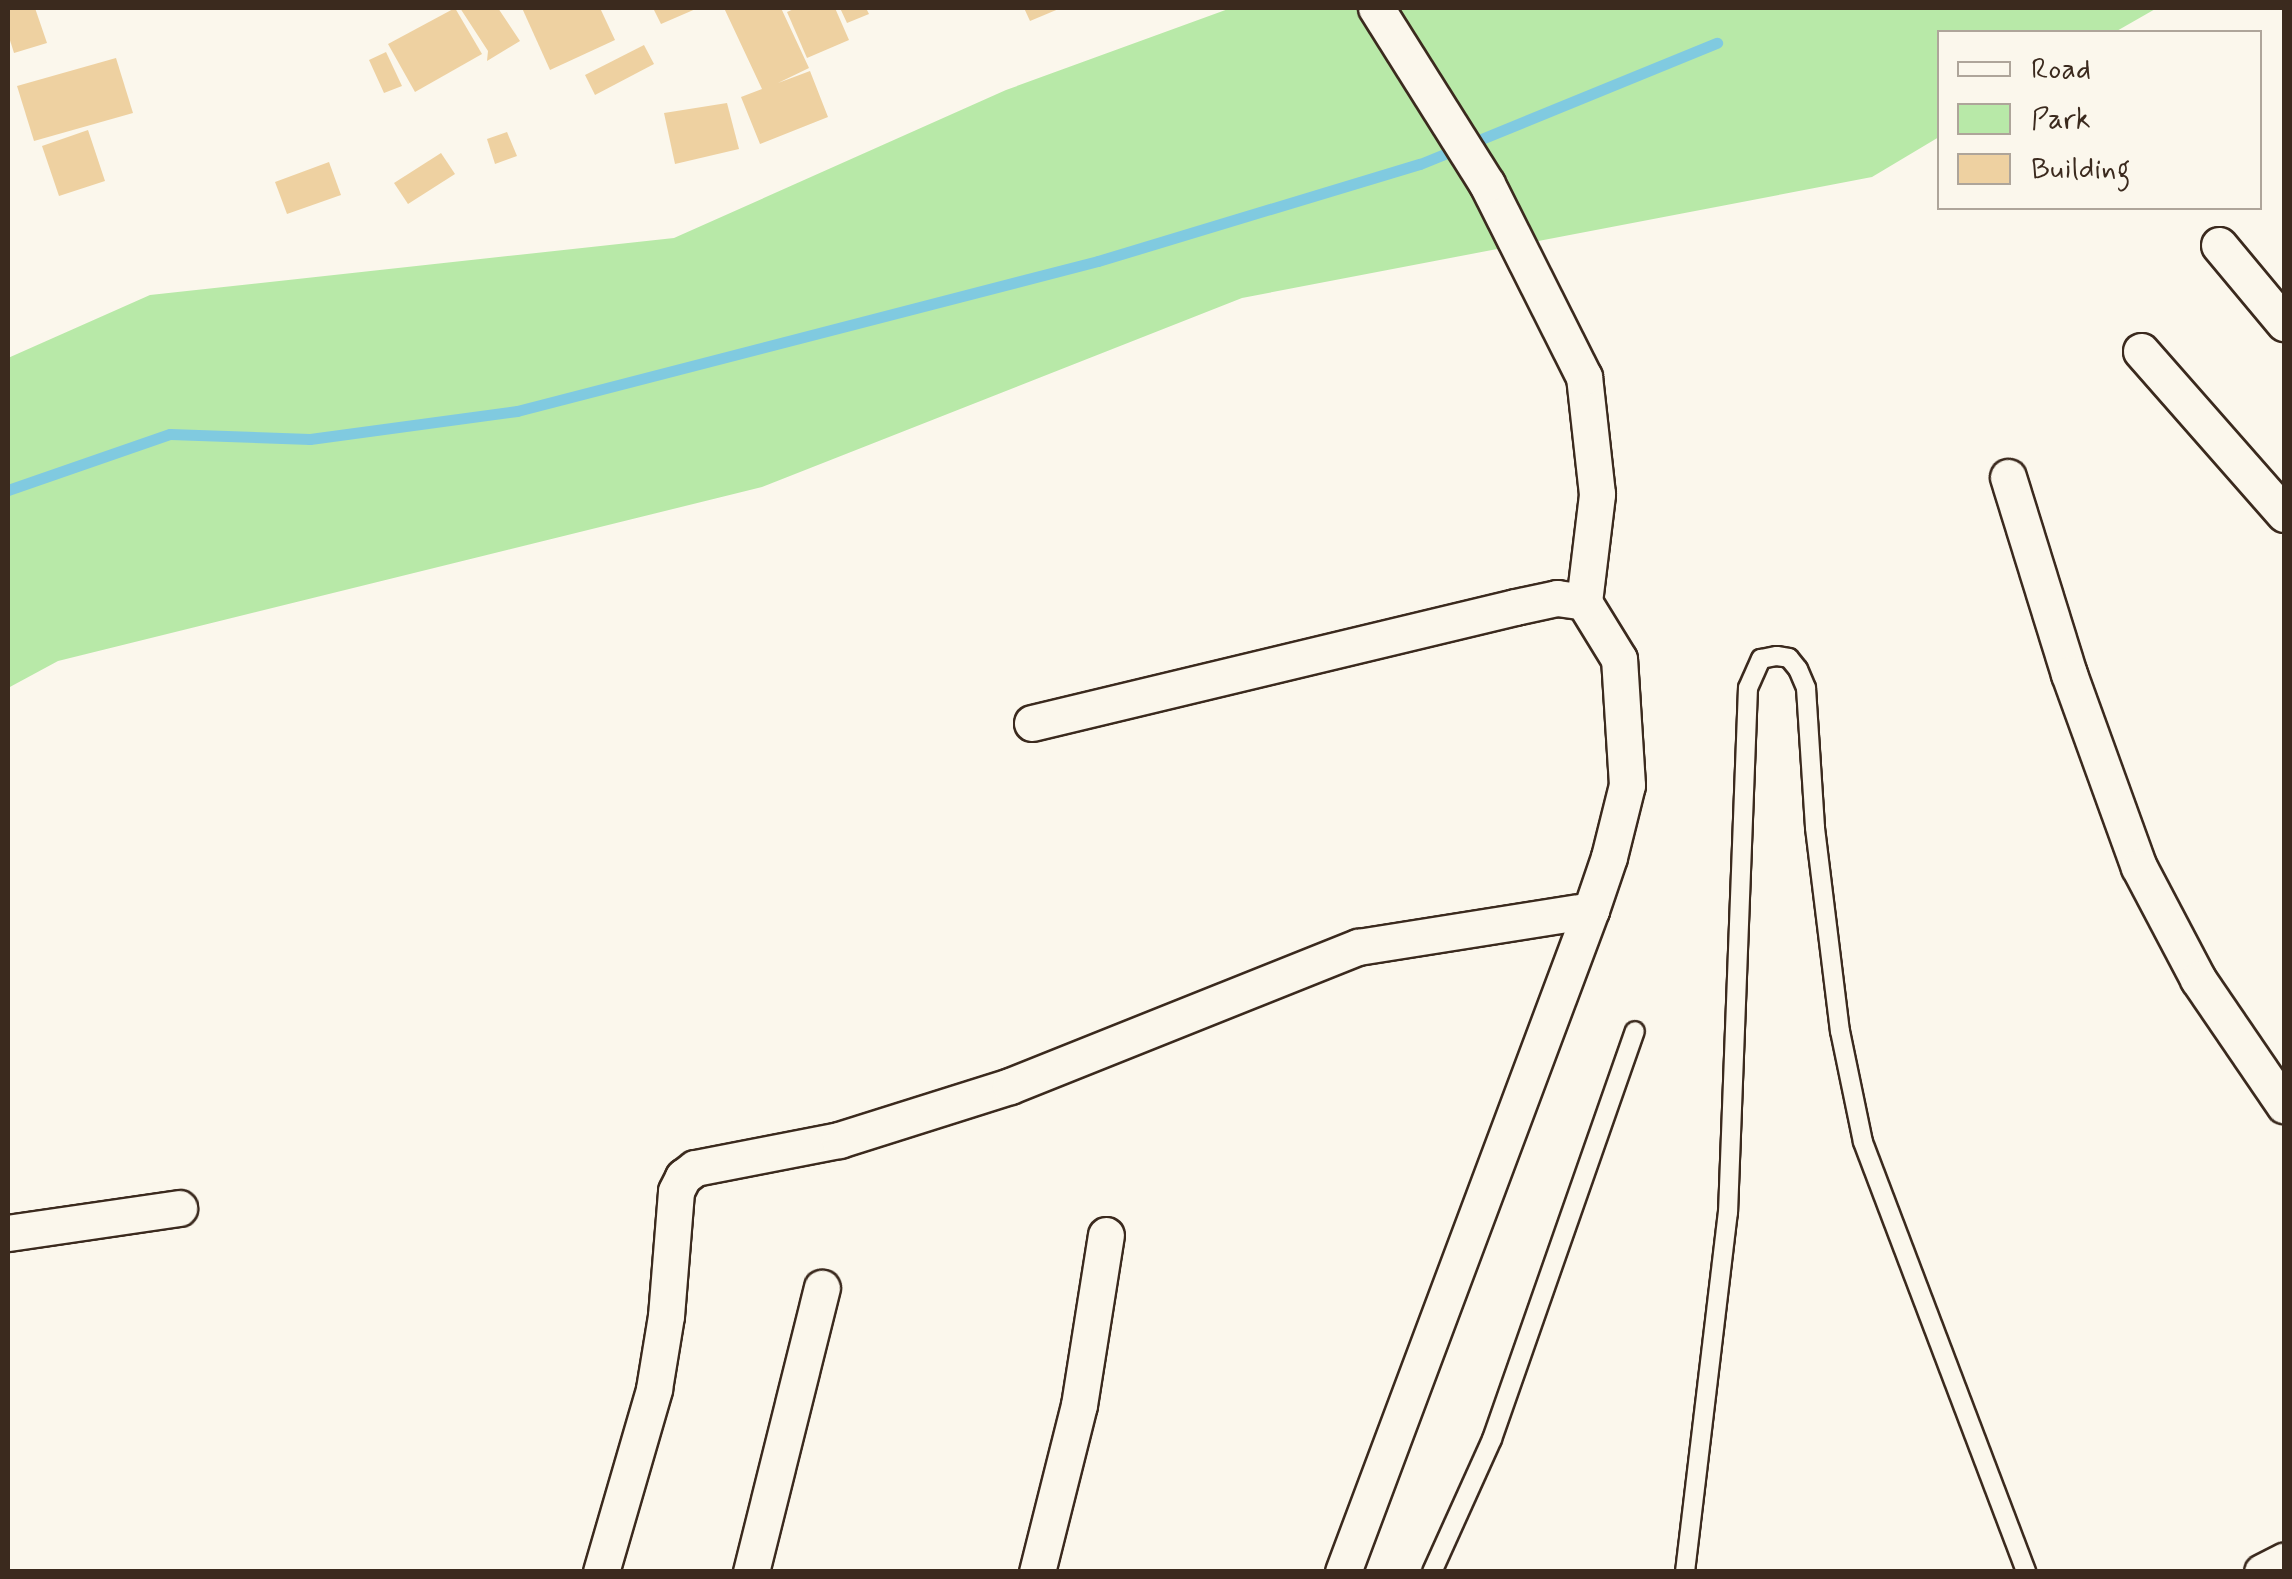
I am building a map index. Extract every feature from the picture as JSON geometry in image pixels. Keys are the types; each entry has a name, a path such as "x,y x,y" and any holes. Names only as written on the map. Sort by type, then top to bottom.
{"street":[{"path":"1343,1572 1610,857 1626,785 1626,730 1619,659 1584,602 1598,494 1584,377 1487,184 1376,8"},
{"path":"2219,246 2284,322"},
{"path":"2141,351 2284,514"},
{"path":"2008,476 2070,674 2139,867 2198,979 2284,1105"},
{"path":"1032,723 1515,606 1557,598 1584,602"},
{"path":"600,1572 654,1388 666,1316 676,1191 683,1177 695,1168 838,1140 1010,1086 1358,947 1590,910"},
{"path":"8,1233 179,1208"},
{"path":"1037,1572 1079,1405 1106,1235"},
{"path":"751,1572 822,1288"},
{"path":"2262,1572 2284,1561"}],"lane":[{"path":"1686,1572 1728,1213 1748,688 1761,659 1777,656 1789,658 1806,688 1815,828 1840,1031 1863,1142 2026,1572"},
{"path":"1432,1572 1492,1439 1635,1030"}],"green space":[{"path":"1231,8 2157,8 2118,30 1937,30 1937,138 1872,177 1242,298 762,487 58,661 8,688 8,358 150,295 674,238 1006,90"}],"building":[{"path":"8,8 35,8 47,43 14,53 8,34"},
{"path":"455,8 482,54 415,92 388,44"},
{"path":"460,8 498,8 520,41 487,61 488,51"},
{"path":"522,8 600,8 615,40 550,70"},
{"path":"653,8 698,8 661,24"},
{"path":"724,8 781,8 809,68 778,83 810,71 828,117 760,144 741,97 762,89"},
{"path":"796,8 835,8 849,40 807,58 787,12"},
{"path":"840,8 866,8 869,14 847,23"},
{"path":"1024,8 1061,8 1030,21"},
{"path":"644,45 654,64 595,95 585,75"},
{"path":"386,52 402,86 384,93 369,60"},
{"path":"116,58 133,113 34,141 17,86"},
{"path":"727,103 739,149 675,164 664,113"},
{"path":"88,130 105,181 59,196 42,146"},
{"path":"507,132 517,156 495,164 487,139"},
{"path":"441,153 455,174 408,204 394,183"},
{"path":"329,162 341,195 287,214 275,182"}],"waterway":[{"path":"8,490 170,434 310,439 517,411 1098,261 1420,164 1717,43"}]}
